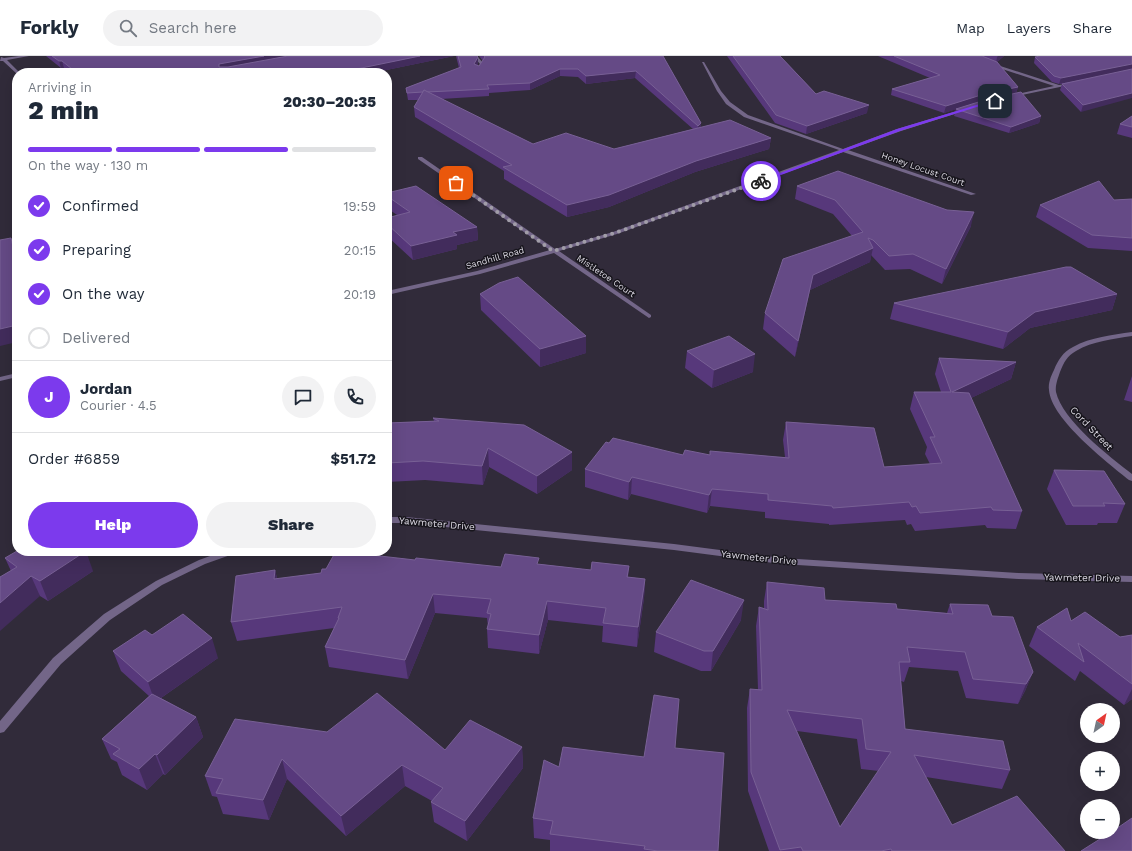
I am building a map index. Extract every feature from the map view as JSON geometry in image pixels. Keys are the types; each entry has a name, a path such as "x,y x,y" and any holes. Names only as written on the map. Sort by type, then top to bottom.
{"street":[{"path":"0,60 27,56"},
{"path":"475,56 482,64 478,71"},
{"path":"0,57 13,68"},
{"path":"983,61 1058,87"},
{"name":"Honey Locust Court","path":"702,63 719,92 736,109 746,116 844,151 973,194"},
{"path":"1005,98 1080,82"},
{"name":"Sandhill Road","path":"392,292 478,273 615,233 899,130 969,108"},
{"name":"Mistletoe Court","path":"420,158 649,316"},
{"name":"Cord Street","path":"1132,334 1080,346 1068,353 1061,360 1052,382 1053,397 1066,417 1101,453 1132,478"},
{"path":"0,379 12,376"},
{"name":"Yawmeter Drive","path":"392,520 406,520 543,533 782,561 1018,576 1132,579"},
{"path":"0,729 57,661 107,617 159,583 202,562 219,556"}],"building":[{"path":"52,56 264,56 219,64 219,67 228,67 288,56 420,56 361,68 71,68 62,61 59,61"},
{"path":"458,56 477,56 478,57 474,64 479,66 485,57 484,56 663,56 701,123 698,126 636,71 586,76 578,69 560,69 530,83 487,85 489,89 427,92 424,90 423,92 407,93 406,88 461,67"},
{"path":"733,56 780,56 816,94 824,91 869,105 807,126 776,115"},
{"path":"894,56 982,56 997,62 1018,87 981,95 946,106 892,89 940,75"},
{"path":"1132,56 1132,64 1061,78 1054,76 1035,57"},
{"path":"1132,69 1132,93 1083,105 1062,84"},
{"path":"424,90 533,144 566,133 614,149 730,120 771,138 696,161 609,195 567,205 503,167 512,165 414,107"},
{"path":"1021,92 1041,116 1011,127 956,109 985,100"},
{"path":"1132,116 1132,127 1120,124"},
{"path":"838,171 947,210 974,212 946,269 913,254 889,256 873,240 868,238 873,248 813,275 798,341 765,313 783,259 863,232 835,200 797,186"},
{"path":"1099,181 1114,200 1132,199 1132,238 1092,235 1040,205"},
{"path":"416,186 477,227 453,232 457,235 411,246 392,229 392,217 410,212 392,199 392,192"},
{"path":"11,238 12,242 12,326 0,329 0,240"},
{"path":"1071,267 1117,294 1035,312 1008,332 894,303"},
{"path":"518,277 586,336 540,349 480,294 499,283"},
{"path":"729,336 755,354 714,370 687,351"},
{"path":"939,358 1016,362 952,392 969,393 1022,511 993,510 991,507 920,513 916,506 912,507 909,502 833,508 832,506 768,500 768,494 712,489 709,495 632,477 629,482 585,469 606,442 609,443 613,438 683,455 685,450 710,455 710,451 789,458 786,422 874,428 884,467 942,463 930,437 935,437 914,392 951,392"},
{"path":"433,418 524,425 572,452 537,476 488,448 482,466 423,461 392,463 392,423 439,421"},
{"path":"1054,470 1104,471 1125,504 1103,503 1105,506 1073,506"},
{"path":"12,554 12,556 78,556 40,581 31,576 0,603 0,577 17,567 5,558"},
{"path":"505,554 539,558 537,564 591,570 592,562 629,566 627,577 645,579 638,627 603,623 606,608 547,601 539,635 487,629 491,614 487,613 491,599 433,594 405,660 325,647 339,618 342,607 231,622 236,576 275,570 274,579 321,573 322,569 326,569 333,556 380,556 415,560 416,558 501,567"},
{"path":"691,580 744,600 713,651 704,651 656,632"},
{"path":"767,582 824,588 825,600 896,604 897,609 953,614 950,604 988,605 992,616 1013,617 1033,672 1026,684 973,679 965,652 907,647 910,662 899,662 905,729 1003,741 1010,770 914,755 952,825 1017,796 1065,851 892,851 891,849 881,851 803,851 801,847 780,850 751,772 750,689 762,690 759,607 768,610","holes":["787,710 862,719 866,749 891,752 840,827"]},
{"path":"1067,608 1071,621 1085,612 1120,637 1132,635 1132,684 1078,643 1084,662 1037,627"},
{"path":"183,614 212,638 148,682 113,651 145,630 152,635"},
{"path":"377,693 445,750 470,720 522,747 465,821 431,802 443,788 402,765 341,816 282,759 263,800 216,793 223,779 205,776 235,719 327,732"},
{"path":"152,694 196,717 157,755 155,754 139,769 113,754 120,749 102,739"},
{"path":"654,695 679,699 675,748 724,753 718,851 658,851 644,849 645,846 550,834 553,821 533,818 544,760 559,767 563,747 644,757"},
{"path":"1132,818 1132,851 1081,851 1100,839 1120,839 1120,826"}],"way so far":[{"path":"456,183 553,251 615,233 761,181"}],"route":[{"path":"761,181 899,130 995,101"}]}
